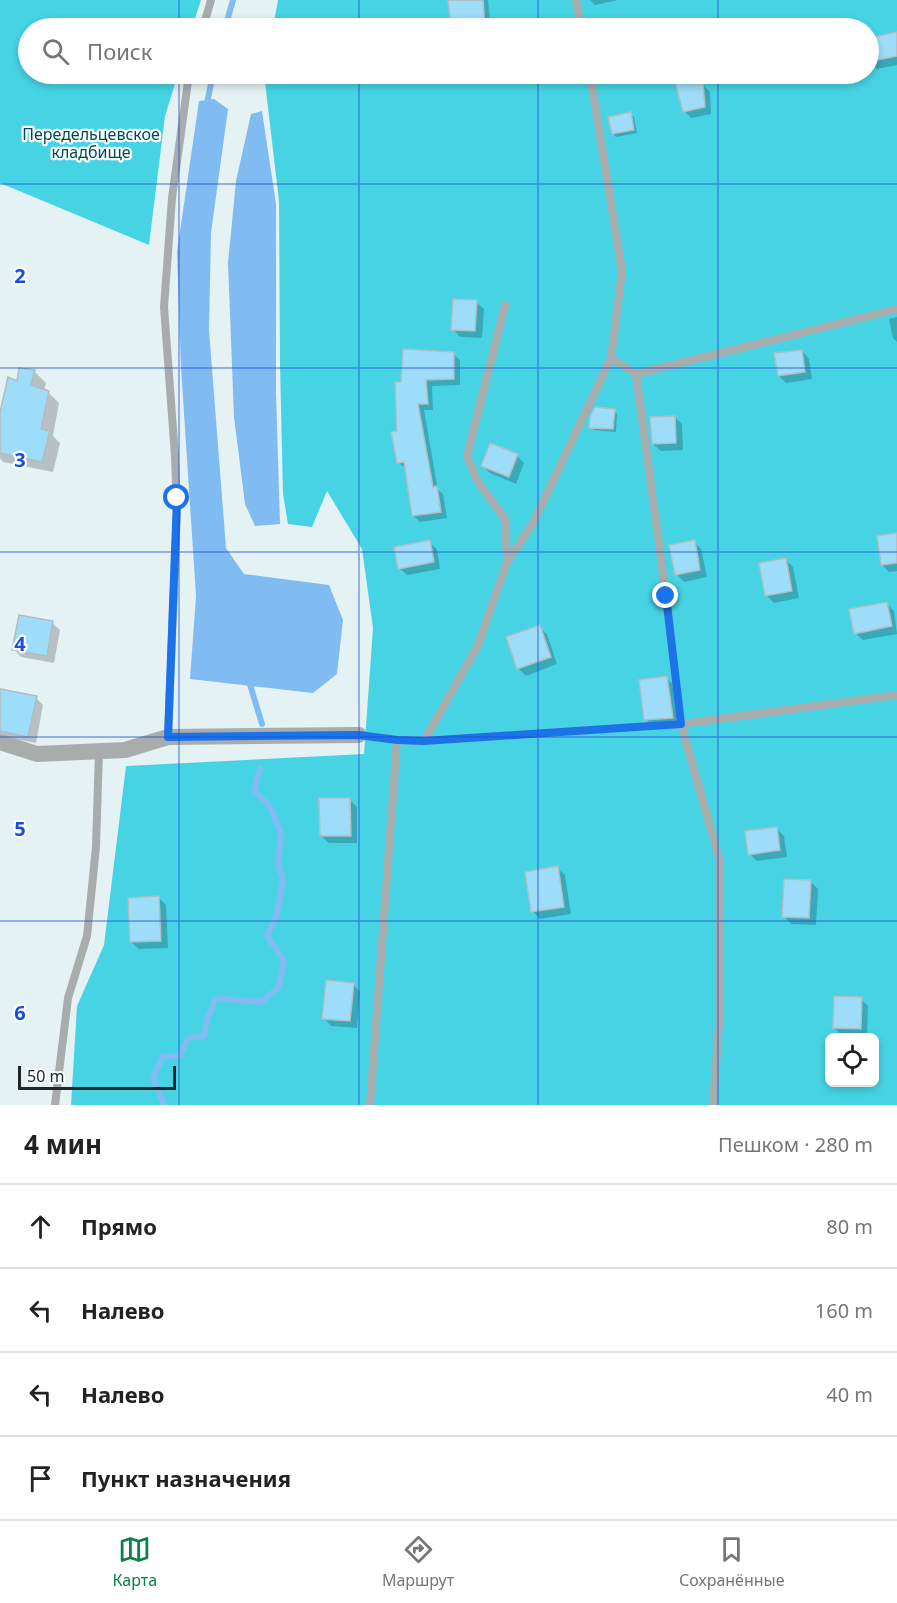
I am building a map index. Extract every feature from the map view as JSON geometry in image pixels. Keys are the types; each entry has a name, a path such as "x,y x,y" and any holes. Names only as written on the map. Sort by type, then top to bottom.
{"street":[{"path":"0,742 37,754 125,750 168,737 359,735"}],"lane":[{"path":"206,18 211,0"},
{"path":"576,0 579,18"},
{"path":"168,737 177,512 164,307 172,198 188,84"},
{"path":"424,741 478,645 507,562 532,523 611,358 622,271 592,84"},
{"path":"505,305 467,456 478,482 505,519 507,562"},
{"path":"611,358 636,374 897,309"},
{"path":"636,374 681,724 719,858 720,1010 713,1105"},
{"path":"359,735 424,741 681,724 897,695"},
{"path":"370,1105 397,740"},
{"path":"55,1105 68,998 87,936 96,847 99,751"}],"green space":[{"name":"Передельцевское кладбище","path":"0,0 201,0 195,18 18,18 18,84 175,84 165,116 149,245 0,183"},
{"path":"278,0 897,0 897,1105 71,1105 77,1006 104,945 126,766 364,754 373,628 362,549 327,491 312,527 288,524 283,494 279,201 265,84 879,84 879,18 275,18"}],"shaded area":[{"path":"214,99 228,109 211,233 209,330 226,548 244,574 329,585 343,620 337,674 313,693 190,679 196,596 181,367 177,252 199,101"},
{"path":"262,111 276,204 276,393 280,524 255,526 245,504 234,417 228,263 236,181 251,114"}],"building":[{"path":"448,0 483,0 484,18 450,18"},
{"path":"897,32 897,56 879,60 879,36"},
{"path":"676,84 703,84 705,107 683,112"},
{"path":"631,112 634,130 612,134 608,117"},
{"path":"453,299 477,300 475,331 451,330"},
{"path":"403,349 454,352 454,379 426,380 428,404 418,404 433,487 437,486 441,512 412,516 404,462 397,463 391,432 397,431 395,382 401,382"},
{"path":"802,350 805,372 778,376 774,353"},
{"path":"19,368 35,370 31,385 49,391 41,429 50,431 42,462 0,453 0,412 8,377 17,381"},
{"path":"595,407 615,409 613,429 589,428 590,417"},
{"path":"675,416 676,443 652,444 650,417"},
{"path":"490,443 518,454 509,477 481,466"},
{"path":"897,533 897,563 881,565 877,536"},
{"path":"430,540 434,562 398,569 394,547"},
{"path":"695,540 700,570 675,575 669,545"},
{"path":"786,558 792,591 765,596 759,563"},
{"path":"887,602 892,626 854,634 849,609"},
{"path":"19,615 53,621 47,656 12,650"},
{"path":"540,625 551,657 517,669 506,637"},
{"path":"667,676 673,718 644,720 639,680"},
{"path":"0,689 37,696 28,737 0,731"},
{"path":"319,798 350,798 351,836 320,836"},
{"path":"777,827 780,850 748,855 745,831"},
{"path":"558,866 564,907 531,912 525,872"},
{"path":"784,879 811,880 809,918 782,917"},
{"path":"159,896 161,941 130,942 128,898"},
{"path":"326,980 354,983 350,1021 322,1019"},
{"path":"834,996 862,997 861,1029 833,1028"}],"waterway":[{"path":"228,18 233,0"},
{"path":"206,108 211,84"},
{"path":"248,678 262,724"},
{"path":"164,1105 153,1077 163,1056 180,1056 188,1038 204,1036 207,1020 216,998 261,1002 278,988 284,961 267,935 276,918 283,880 278,865 281,833 270,807 254,790 260,768"}],"route":[{"path":"177,498 168,737 359,735 424,741 681,724 666,596"}]}
